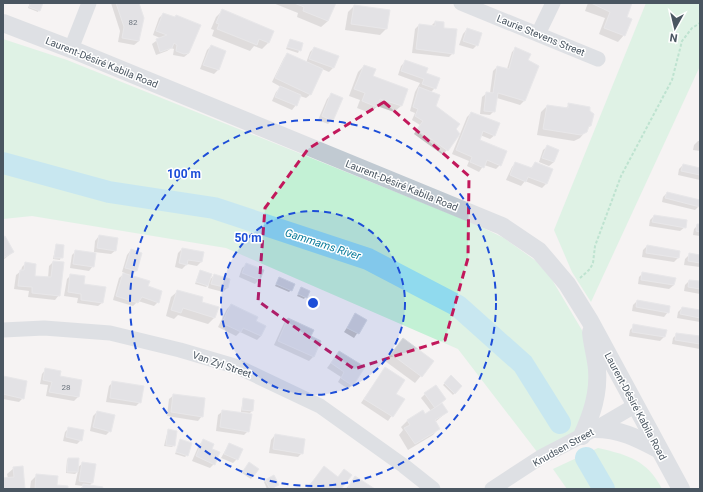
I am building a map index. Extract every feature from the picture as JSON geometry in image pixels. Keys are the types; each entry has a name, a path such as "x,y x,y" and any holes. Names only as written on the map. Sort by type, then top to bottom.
{"street":[{"path":"71,49 89,3"},
{"name":"Laurie Stevens Street","path":"461,3 598,59"},
{"path":"538,34 553,3"},
{"name":"Laurent-Désiré Kabila Road","path":"3,23 71,49 502,226 539,251 567,284 590,321 680,489"},
{"path":"590,321 597,369 597,393 588,433 616,430 627,433 658,449"},
{"name":"Van Zyl Street","path":"3,330 44,328 110,333 180,350 238,368 320,406 404,466 433,489"},
{"name":"Knudsen Street","path":"492,489 541,457 588,433 636,405"}],"path":[{"path":"580,278 590,269 593,263 595,246 621,176 672,80 682,41 692,28 700,23"}],"highlighted area":[{"path":"384,102 469,176 468,258 445,340 354,369 258,301 265,208 308,149"}],"green space":[{"path":"646,3 700,3 700,66 591,302 572,272 554,230"},
{"path":"3,39 67,60 473,223 504,238 536,261 551,278 586,337 595,357 582,436 541,457 458,349 226,248 32,216 3,219"},
{"path":"598,448 619,453 636,460 650,471 662,489 567,489 553,469"}],"building":[{"path":"31,3 43,3 40,11 29,7"},
{"path":"116,3 139,3 144,18 139,41 122,38 124,27"},
{"path":"294,3 336,3 328,21 303,11 304,7"},
{"path":"591,3 632,3 627,17 632,19 625,36 604,28 610,12"},
{"path":"354,5 390,10 387,29 351,24"},
{"path":"222,9 274,31 269,43 259,39 257,45 217,29 219,24 216,23"},
{"path":"163,13 175,17 176,15 201,25 189,53 184,54 176,51 177,45 174,43 172,48 160,52 156,39 167,35 156,31"},
{"path":"435,21 444,22 444,28 457,29 454,54 416,49 419,24 435,26"},
{"path":"467,28 482,33 478,46 463,41"},
{"path":"290,39 303,43 301,51 287,47"},
{"path":"211,45 226,51 219,70 203,65"},
{"path":"314,47 339,56 334,68 309,59"},
{"path":"515,47 531,54 528,60 539,66 525,101 498,93 495,112 484,111 486,92 493,93 497,66 509,69"},
{"path":"287,53 323,69 311,95 275,78"},
{"path":"405,60 428,68 426,73 440,78 436,89 422,84 424,79 401,71"},
{"path":"364,65 376,69 373,76 408,89 402,106 380,99 377,107 362,101 365,93 354,89"},
{"path":"280,86 301,95 297,106 275,97"},
{"path":"419,87 440,95 436,106 460,124 456,129 460,134 448,151 417,129 423,121 415,116 418,109 413,107"},
{"path":"331,93 343,98 333,121 322,116"},
{"path":"568,103 590,107 590,111 594,114 591,126 589,126 587,132 581,135 543,129 547,105 568,108"},
{"path":"471,112 500,123 495,136 483,131 480,140 507,151 501,166 487,160 484,168 470,162 472,157 456,150"},
{"path":"547,145 559,150 554,162 542,158"},
{"path":"515,162 532,168 535,162 553,169 547,184 528,177 526,182 510,175"},
{"path":"683,164 700,168 700,175 681,171"},
{"path":"667,192 700,200 700,207 665,198"},
{"path":"654,215 687,220 686,228 652,222"},
{"path":"697,224 700,224 700,232 696,231"},
{"path":"99,235 118,238 116,251 97,248"},
{"path":"5,236 14,252 3,258 3,237"},
{"path":"56,244 64,245 63,258 54,258"},
{"path":"647,245 680,251 679,258 646,253"},
{"path":"182,248 204,252 202,262 188,260 187,265 179,263"},
{"path":"131,249 142,253 137,271 125,268"},
{"path":"75,250 96,253 94,267 73,264"},
{"path":"689,253 700,255 700,263 688,261"},
{"path":"53,261 64,262 60,296 32,293 32,287 18,286 20,270 24,270 25,262 36,264 35,276 51,277"},
{"path":"246,263 264,270 260,280 242,273"},
{"path":"200,270 212,274 208,286 196,282"},
{"path":"642,272 676,278 674,285 641,280"},
{"path":"123,273 150,281 148,286 162,291 159,303 142,297 138,303 116,296"},
{"path":"70,274 85,276 84,284 106,287 103,303 81,300 81,294 68,292"},
{"path":"214,274 230,279 228,288 211,284"},
{"path":"279,277 295,284 292,291 276,284"},
{"path":"689,280 700,281 700,289 688,287"},
{"path":"301,287 310,291 307,298 298,294"},
{"path":"177,290 203,297 202,302 219,307 215,318 183,308 181,313 171,310"},
{"path":"637,300 670,306 669,313 636,307"},
{"path":"231,304 258,317 256,321 266,326 261,336 243,328 241,332 222,323"},
{"path":"682,307 700,310 700,318 680,314"},
{"path":"355,313 367,320 359,334 347,328"},
{"path":"288,318 314,330 311,336 321,341 314,357 278,341"},
{"path":"633,324 667,330 665,337 632,332"},
{"path":"676,333 700,336 700,344 675,340"},
{"path":"403,338 434,361 422,377 391,354"},
{"path":"339,351 365,367 353,386 341,378 344,372 331,363"},
{"path":"385,367 405,380 396,394 405,399 393,417 364,399"},
{"path":"45,368 61,371 60,376 82,380 79,397 49,392 52,382 43,380"},
{"path":"451,375 462,386 455,394 444,383"},
{"path":"3,376 27,381 24,399 3,394"},
{"path":"112,381 144,386 141,403 110,398"},
{"path":"436,385 446,399 435,408 424,393"},
{"path":"173,394 205,398 203,417 171,412"},
{"path":"243,398 254,400 253,411 242,410"},
{"path":"442,403 448,412 435,420 440,429 415,444 404,428 410,425 407,420 423,410 425,414"},
{"path":"222,410 252,414 249,432 220,427"},
{"path":"97,411 115,415 111,432 93,427"},
{"path":"68,427 84,430 82,441 66,437"},
{"path":"168,429 177,431 175,446 166,445"},
{"path":"275,434 305,439 303,454 273,449"},
{"path":"180,439 192,443 188,456 176,452"},
{"path":"203,439 214,444 212,449 220,452 215,465 196,456"},
{"path":"229,443 243,449 238,460 224,454"},
{"path":"68,458 79,458 78,472 67,472"},
{"path":"82,462 96,464 93,483 79,481"},
{"path":"249,462 259,469 253,477 243,471"},
{"path":"23,466 25,489 3,489 3,478 14,477 13,467"},
{"path":"324,466 338,477 344,469 352,475 341,489 316,489 310,485"},
{"path":"36,474 58,476 57,485 68,486 68,489 35,489"},
{"path":"274,475 279,485 270,489 265,480"},
{"path":"355,476 375,489 348,488"},
{"path":"83,484 103,487 102,489 82,489"}],"waterway":[{"name":"Gammams River","path":"3,163 109,192 214,208 368,259 458,306 523,364 560,423"},
{"name":"Gammams River","path":"586,458 604,489"}]}
